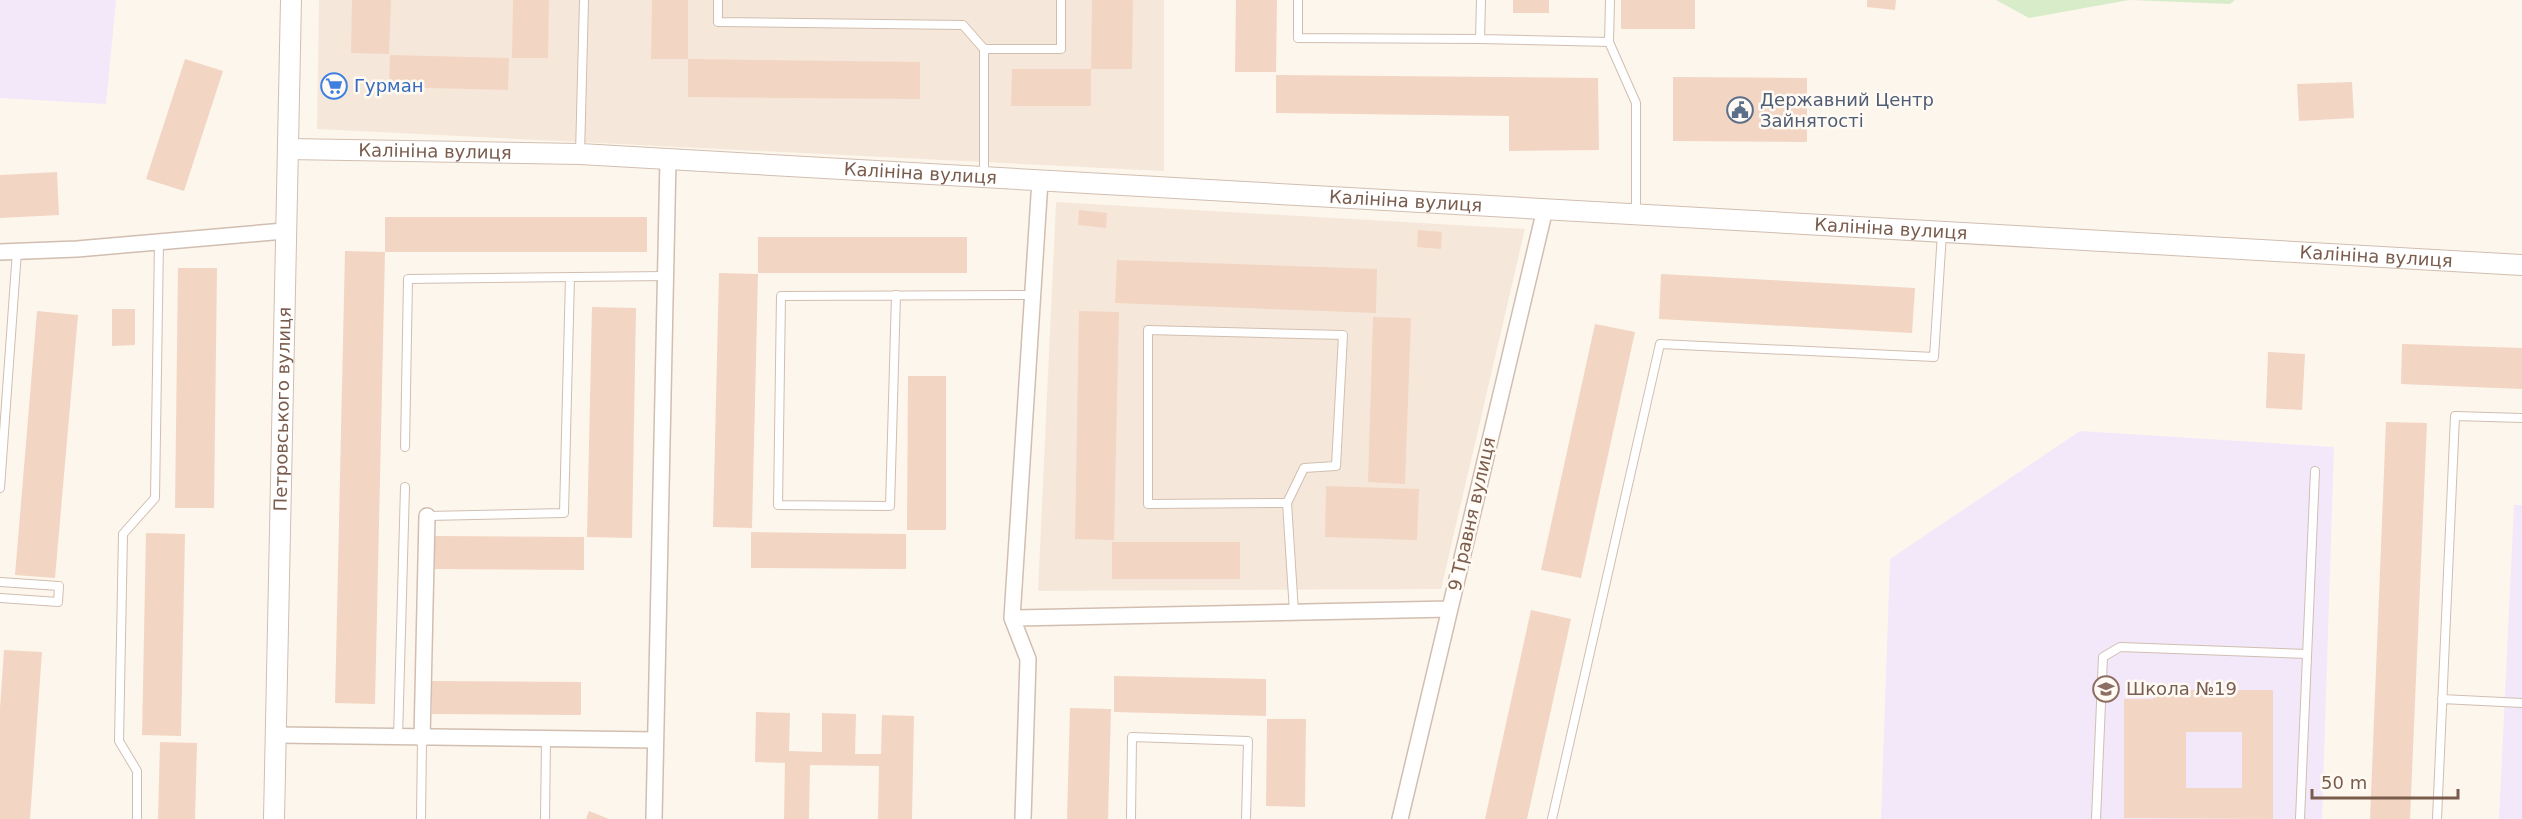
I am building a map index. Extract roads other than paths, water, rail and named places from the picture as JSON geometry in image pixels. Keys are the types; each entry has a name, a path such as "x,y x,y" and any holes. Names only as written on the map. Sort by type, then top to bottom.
{"street":[{"name":"Петровського вулиця","path":"274,819 278,735 285,231 291,0"},
{"name":"Калініна вулиця","path":"288,149 580,154 2522,265"},
{"path":"654,819 668,159"},
{"path":"1023,819 1028,659 1012,618 1040,180"},
{"name":"9 Травня вулиця","path":"1400,819 1545,209"},
{"path":"0,252 77,249 285,231"},
{"path":"422,739 427,516"},
{"path":"1012,618 1450,609"},
{"path":"278,735 398,739 655,740"}],"lane":[{"path":"580,154 584,0"},
{"path":"718,0 718,22 963,25 984,49 984,177"},
{"path":"984,49 1061,49 1061,0"},
{"path":"1298,0 1298,38 1608,42"},
{"path":"1480,0 1480,39"},
{"path":"1610,0 1608,42 1636,103 1636,214"},
{"path":"1552,819 1660,344 1934,357 1942,231"},
{"path":"137,819 137,771 118,741 123,534 155,498 159,242"},
{"path":"0,488 17,251"},
{"path":"405,447 408,279 666,276"},
{"path":"427,516 564,513 570,277"},
{"path":"896,295 890,506 778,505 781,296 896,295 1033,295"},
{"path":"1287,503 1148,504 1148,330 1343,336 1336,466 1304,468 1287,503 1294,612"},
{"path":"2437,819 2455,416 2522,418"},
{"path":"2300,819 2315,471"},
{"path":"398,739 405,487"},
{"path":"0,582 59,586 58,602 0,598"},
{"path":"2096,819 2103,657 2120,647 2306,654"},
{"path":"2442,699 2522,703"},
{"path":"1131,819 1132,737 1248,741 1246,819"},
{"path":"421,819 422,739"},
{"path":"545,819 546,740"}],"place":[{"name":"Гурман","path":"334,86"},
{"name":"Державний Центр Зайнятості","path":"1740,110"},
{"name":"Школа №19","path":"2106,689"}]}
